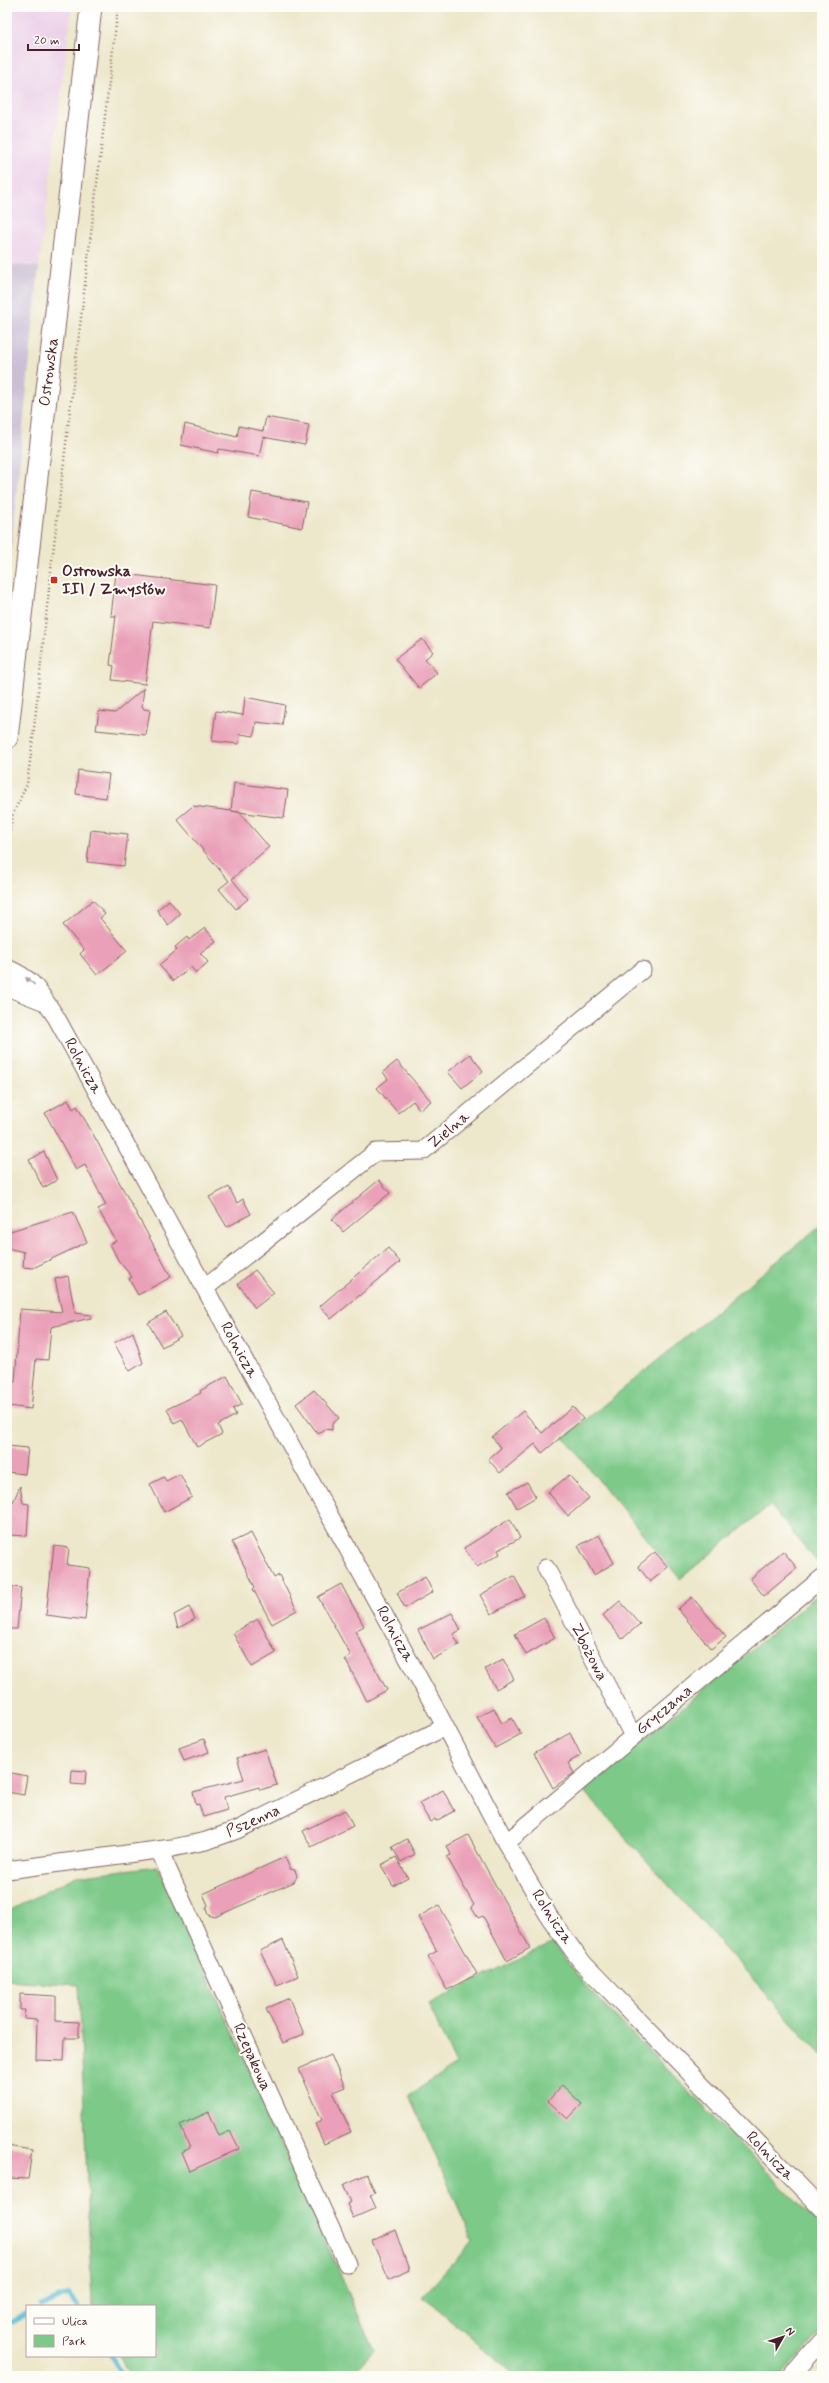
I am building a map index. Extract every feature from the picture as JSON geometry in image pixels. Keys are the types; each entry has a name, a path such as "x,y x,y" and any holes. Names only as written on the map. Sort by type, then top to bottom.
{"main road":[{"name":"Ostrowska","path":"7,738 91,7"}],"street":[{"name":"Rolnicza","path":"7,968 30,980 40,991 45,1002 58,1021 445,1727 506,1843 550,1918 580,1960 822,2209"},
{"name":"Zielna","path":"205,1288 376,1152 423,1151 642,970"},
{"path":"7,987 45,1002"},
{"name":"Zbożowa","path":"546,1568 633,1736"},
{"name":"Gryczana","path":"506,1843 822,1578"},
{"name":"Pszenna","path":"7,1870 158,1850 206,1840 237,1830 445,1727"},
{"name":"Rzepakowa","path":"158,1850 347,2264"},
{"name":"Pszenna","path":"7,1878 44,1864"},
{"path":"791,2376 822,2341"}],"path":[{"path":"7,847 13,814 27,784 118,7"}],"shaded area":[{"path":"7,7 72,7 39,267 7,264"},
{"path":"7,264 39,267 7,588"}],"green space":[{"path":"822,1224 822,1568 770,1505 680,1579 564,1438"},
{"path":"822,1591 822,2056 583,1790"},
{"path":"158,1866 374,2350 350,2376 132,2376 120,2357 156,2357 156,2305 92,2305 79,1985 7,1980 7,1912 76,1876"},
{"path":"553,1943 584,1984 822,2228 822,2330 781,2376 515,2376 423,2296 473,2241 409,2095 456,2065 428,2004"}],"building":[{"path":"266,417 309,425 305,445 263,437 259,456 219,449 218,453 181,445 185,424 237,437 239,426 263,431"},
{"path":"252,492 307,502 302,528 248,517"},
{"path":"116,573 215,585 210,628 153,621 145,684 112,680 114,666 110,665 116,616 111,616"},
{"path":"422,639 433,652 425,659 437,673 419,688 395,659"},
{"path":"144,688 142,706 144,709 150,710 146,735 96,730 99,711 115,713"},
{"path":"245,697 285,705 282,725 256,722 254,736 240,734 239,744 212,741 216,711 243,715"},
{"path":"78,770 109,774 106,798 76,794"},
{"path":"234,783 288,790 284,818 231,811"},
{"path":"193,806 239,812 269,847 232,879 248,899 236,909 219,889 229,881 177,819"},
{"path":"91,830 128,834 124,866 87,862"},
{"path":"93,900 105,914 100,918 127,951 97,975 80,954 84,950 63,925"},
{"path":"169,900 180,914 168,925 157,910"},
{"path":"205,928 216,941 200,953 208,962 196,973 191,967 173,981 159,965 177,950 175,947 187,937 189,940"},
{"path":"470,1054 483,1071 462,1088 448,1072"},
{"path":"397,1061 431,1101 420,1110 413,1101 398,1113 377,1088 388,1079 383,1072"},
{"path":"68,1100 73,1109 77,1106 171,1277 138,1295 129,1279 132,1277 118,1260 110,1244 116,1241 98,1209 106,1205 85,1165 76,1170 45,1113"},
{"path":"44,1152 57,1180 43,1188 29,1160"},
{"path":"379,1180 390,1193 343,1232 332,1219"},
{"path":"229,1187 237,1203 243,1199 251,1214 227,1227 209,1197"},
{"path":"73,1212 87,1242 33,1268 23,1267 24,1252 7,1248 7,1232"},
{"path":"388,1248 400,1262 331,1319 320,1306"},
{"path":"255,1270 274,1293 255,1308 238,1284"},
{"path":"68,1276 75,1313 91,1315 91,1318 51,1327 48,1360 36,1359 31,1409 9,1406 12,1382 15,1382 20,1309 62,1312 55,1279"},
{"path":"166,1312 181,1336 162,1347 148,1323"},
{"path":"133,1332 143,1363 130,1371 114,1343"},
{"path":"227,1376 242,1404 233,1409 236,1415 218,1425 222,1434 197,1447 182,1419 174,1423 167,1409 201,1393 200,1391"},
{"path":"314,1390 339,1418 332,1424 332,1430 325,1429 318,1434 296,1404"},
{"path":"573,1407 583,1419 542,1453 535,1444 500,1473 488,1459 501,1448 492,1437 523,1411 542,1433"},
{"path":"7,1446 28,1448 25,1474 7,1472"},
{"path":"180,1474 192,1497 164,1512 150,1484 164,1477 166,1481"},
{"path":"569,1475 589,1498 568,1516 548,1492"},
{"path":"527,1482 536,1497 517,1508 508,1492"},
{"path":"20,1486 23,1503 29,1504 27,1536 7,1535 7,1502 13,1502"},
{"path":"510,1519 520,1538 498,1550 500,1554 477,1567 464,1548"},
{"path":"251,1533 274,1578 279,1575 297,1610 272,1624 253,1589 255,1587 232,1542"},
{"path":"599,1535 614,1563 594,1575 578,1546"},
{"path":"54,1546 69,1548 67,1565 90,1568 85,1620 46,1615"},
{"path":"783,1551 797,1568 764,1596 750,1579"},
{"path":"655,1552 668,1567 650,1582 638,1566"},
{"path":"514,1576 525,1596 491,1614 480,1595"},
{"path":"425,1577 433,1592 405,1608 397,1593"},
{"path":"341,1584 364,1626 355,1631 387,1690 367,1701 345,1659 351,1656 318,1597"},
{"path":"7,1586 21,1588 17,1629 7,1629"},
{"path":"692,1597 726,1637 711,1649 678,1609"},
{"path":"620,1601 640,1624 622,1639 603,1615"},
{"path":"189,1607 195,1619 178,1628 174,1615"},
{"path":"452,1613 461,1630 453,1634 459,1645 433,1659 418,1630"},
{"path":"544,1618 555,1638 526,1655 515,1634"},
{"path":"258,1619 276,1653 252,1667 233,1633"},
{"path":"503,1659 514,1679 496,1689 485,1669"},
{"path":"494,1708 502,1724 512,1718 521,1734 495,1748 477,1717"},
{"path":"570,1733 581,1755 568,1763 574,1773 553,1788 534,1753"},
{"path":"204,1739 209,1752 184,1761 179,1748"},
{"path":"265,1749 277,1785 260,1790 259,1787 224,1797 227,1810 203,1817 199,1804 196,1805 193,1792 244,1779 237,1758"},
{"path":"72,1770 86,1771 85,1785 71,1784"},
{"path":"7,1772 27,1776 24,1795 7,1792"},
{"path":"443,1790 454,1811 436,1821 435,1819 430,1822 419,1803"},
{"path":"345,1810 353,1826 311,1847 303,1831"},
{"path":"468,1835 530,1948 507,1961 483,1916 478,1918 471,1907 474,1905 447,1857 451,1855 447,1846"},
{"path":"407,1839 415,1854 401,1862 392,1847"},
{"path":"285,1857 290,1869 295,1870 297,1876 294,1882 215,1917 208,1915 206,1909 208,1905 203,1894"},
{"path":"396,1857 408,1878 393,1886 381,1865"},
{"path":"439,1905 477,1974 447,1990 428,1956 437,1951 418,1917"},
{"path":"283,1940 298,1976 277,1985 260,1951"},
{"path":"20,1994 56,1996 56,2021 79,2022 79,2038 65,2038 64,2061 36,2060 37,2020 24,2019 25,2010 20,2010"},
{"path":"289,1998 304,2034 283,2043 266,2009"},
{"path":"331,2055 345,2087 333,2092 351,2132 324,2144 315,2124 322,2120 299,2069"},
{"path":"562,2085 582,2104 568,2119 548,2101"},
{"path":"209,2112 219,2136 230,2131 239,2149 190,2171 182,2152 190,2148 180,2125"},
{"path":"7,2146 32,2150 28,2179 7,2178"},
{"path":"367,2174 375,2193 370,2195 376,2208 353,2218 347,2204 351,2202 343,2185"},
{"path":"395,2230 409,2270 389,2280 372,2241"}],"waterway":[{"path":"43,2305 68,2294 77,2305"},
{"path":"7,2324 26,2314"},
{"path":"112,2357 124,2376"}],"place":[{"name":"Ostrowska III / Zmysłów","path":"54,580"}]}
